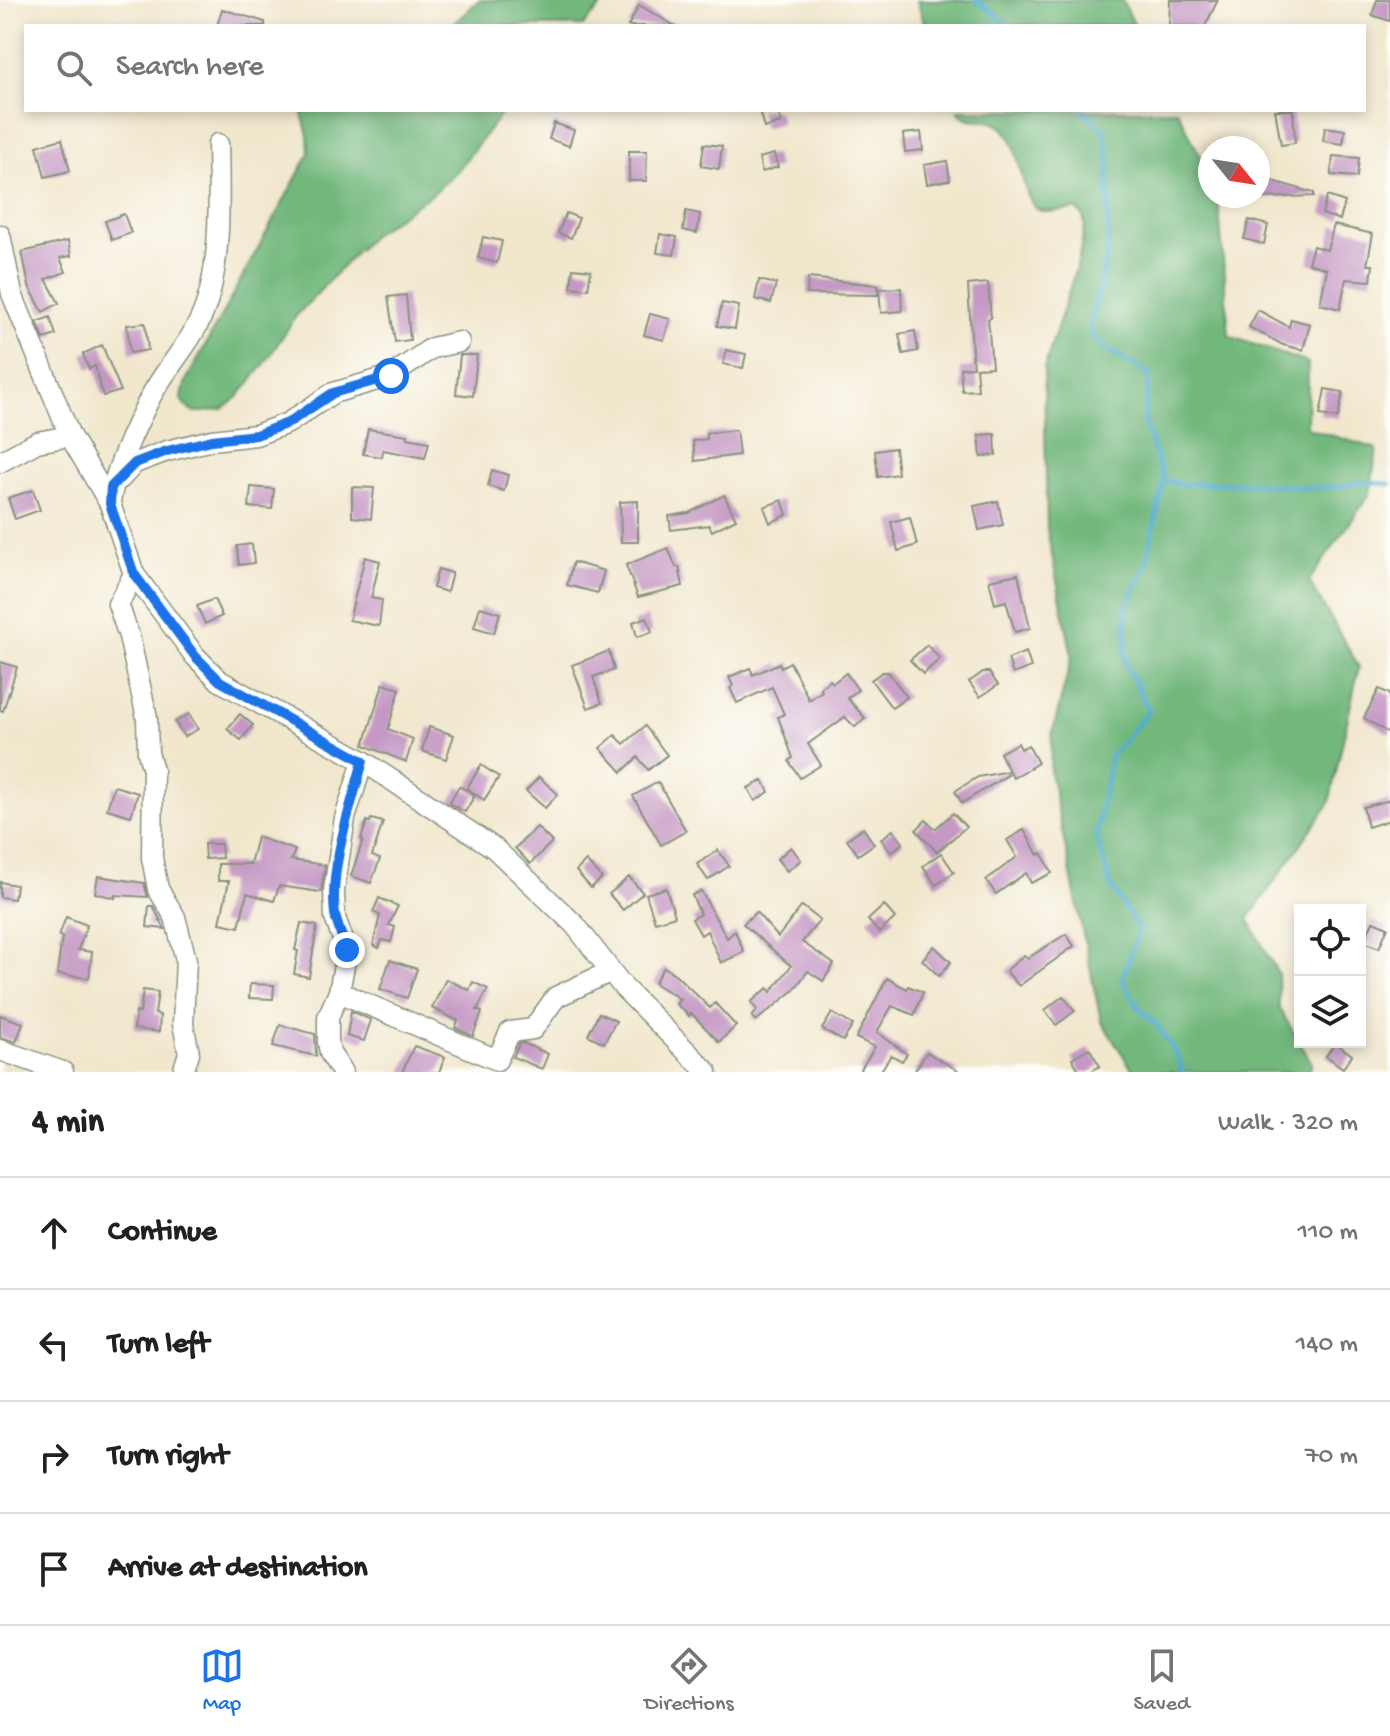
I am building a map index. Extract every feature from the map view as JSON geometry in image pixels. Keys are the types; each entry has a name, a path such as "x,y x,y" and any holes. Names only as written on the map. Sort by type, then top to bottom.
{"street":[{"path":"111,496 151,397 203,313 211,283 220,219 218,144"},
{"path":"0,235 12,294 70,436 111,496 134,574 195,656 220,681 363,761 494,848 575,925 609,972 707,1072"},
{"path":"111,496 135,463 212,440 256,435 288,423 333,393 391,376 432,348 459,342"},
{"path":"0,462 37,442 70,436"},
{"path":"134,574 118,604 129,636 147,718 148,753 153,770 152,858 158,889 175,917 186,960 183,1024 189,1053 183,1072"},
{"path":"342,1072 330,1053 328,1041 328,1017 339,992 347,950 335,918 334,890 345,818 363,761"},
{"path":"339,992 497,1060 510,1032 533,1029 556,997 609,972"},
{"path":"0,1050 63,1072"}],"green space":[{"path":"479,0 607,0 585,24 453,24"},
{"path":"917,0 1122,0 1134,24 924,24"},
{"path":"302,112 502,112 458,170 436,191 372,235 296,316 238,397 223,409 194,412 181,399 186,381 309,154"},
{"path":"959,112 1178,112 1198,151 1198,208 1219,208 1229,336 1308,363 1307,428 1377,449 1370,494 1309,581 1359,667 1329,804 1248,919 1278,974 1279,1008 1294,1033 1294,1048 1303,1048 1312,1063 1309,1072 1134,1072 1101,1021 1050,772 1052,735 1072,656 1047,530 1044,369 1078,262 1085,225 1083,216 1076,209 1048,212 1033,205 1009,135 997,124 967,118"}],"building":[{"path":"1170,0 1218,0 1206,24 1169,24"},
{"path":"1377,0 1390,0 1390,21 1372,15"},
{"path":"639,5 672,24 629,24"},
{"path":"222,9 265,22 265,24 218,24"},
{"path":"760,112 778,112 781,123 764,128"},
{"path":"1275,112 1293,112 1295,143 1281,145"},
{"path":"554,123 574,130 569,146 549,139"},
{"path":"1325,127 1345,130 1343,144 1323,141"},
{"path":"921,132 923,150 905,152 903,134"},
{"path":"62,139 70,171 45,177 37,146"},
{"path":"704,144 722,146 719,169 701,166"},
{"path":"629,151 647,151 646,181 629,181"},
{"path":"774,154 778,167 762,172 759,158"},
{"path":"1333,156 1359,158 1357,177 1331,175"},
{"path":"947,161 950,180 927,184 924,165"},
{"path":"1270,181 1314,193 1314,196 1270,198"},
{"path":"1327,196 1345,202 1340,220 1322,214"},
{"path":"686,211 700,214 697,233 683,230"},
{"path":"566,213 579,218 571,238 558,233"},
{"path":"124,214 131,233 112,240 105,221"},
{"path":"1249,220 1268,225 1264,244 1244,239"},
{"path":"1334,225 1373,234 1367,265 1373,265 1371,281 1346,279 1340,309 1320,304 1327,269 1308,263 1313,246 1327,250"},
{"path":"660,234 677,237 674,255 657,253"},
{"path":"483,237 502,241 497,263 478,258"},
{"path":"68,241 71,256 60,258 66,272 46,279 59,303 43,312 29,286 22,252"},
{"path":"573,268 591,270 588,289 571,287"},
{"path":"808,278 878,285 878,295 807,294"},
{"path":"759,280 776,284 771,303 755,299"},
{"path":"988,283 992,367 976,368 978,390 962,391 960,368 973,367 968,285"},
{"path":"901,288 902,311 881,313 879,289"},
{"path":"406,295 410,340 395,342 388,297"},
{"path":"722,303 739,306 735,329 717,326"},
{"path":"1258,310 1289,327 1291,319 1310,324 1303,350 1283,345 1249,327"},
{"path":"650,314 670,319 664,340 644,335"},
{"path":"50,317 56,335 44,339 37,322"},
{"path":"145,323 148,350 130,353 127,325"},
{"path":"915,331 918,351 903,354 899,334"},
{"path":"102,345 121,391 103,396 95,366 89,369 83,354"},
{"path":"726,350 746,354 743,368 723,364"},
{"path":"460,355 477,355 473,396 456,394"},
{"path":"1325,389 1343,392 1338,418 1320,415"},
{"path":"368,429 408,435 407,438 429,442 425,458 383,450 382,457 363,454"},
{"path":"736,430 739,455 695,461 693,441 707,439 706,433"},
{"path":"995,434 996,455 981,457 979,435"},
{"path":"895,448 898,474 878,477 875,451"},
{"path":"492,470 508,475 504,491 488,486"},
{"path":"251,487 274,489 272,509 249,507"},
{"path":"352,487 374,488 371,519 352,517"},
{"path":"33,490 40,510 15,519 8,498"},
{"path":"724,495 736,519 712,531 709,525 671,530 669,516 689,513"},
{"path":"782,500 787,515 770,523 764,507"},
{"path":"638,501 638,542 621,542 620,502"},
{"path":"998,501 1003,525 979,530 974,506"},
{"path":"910,517 917,545 898,551 891,522"},
{"path":"252,544 254,563 239,565 237,546"},
{"path":"668,548 676,567 679,567 683,586 638,597 626,565"},
{"path":"365,557 380,561 371,598 382,600 379,626 349,620"},
{"path":"573,562 604,571 598,593 567,585"},
{"path":"438,569 452,573 447,592 433,588"},
{"path":"1018,574 1030,628 1015,632 1006,601 995,604 989,580"},
{"path":"214,599 222,616 205,624 197,606"},
{"path":"480,607 500,613 494,633 474,627"},
{"path":"647,617 652,632 637,637 633,622"},
{"path":"927,645 940,659 923,674 910,660"},
{"path":"609,651 614,670 593,677 602,703 588,708 572,665"},
{"path":"1026,652 1031,667 1013,674 1008,659"},
{"path":"0,662 17,667 3,711 0,710"},
{"path":"790,662 809,700 822,691 820,688 830,680 833,683 846,673 858,690 847,698 865,718 855,727 845,717 808,744 821,765 800,778 789,761 793,758 778,717 784,714 772,687 737,703 729,677 750,668 753,675 779,663 781,667"},
{"path":"882,672 888,672 907,697 892,708 871,680"},
{"path":"983,672 989,672 998,685 980,697 969,682"},
{"path":"383,684 400,689 388,729 413,739 406,762 364,745"},
{"path":"1379,689 1390,694 1390,734 1364,718"},
{"path":"189,714 198,729 184,737 175,722"},
{"path":"240,714 253,725 241,740 227,729"},
{"path":"645,726 667,755 648,770 638,757 622,772 600,748 615,735 624,744"},
{"path":"429,727 454,735 446,759 422,751"},
{"path":"1018,743 1021,749 1028,745 1038,763 1013,778 1011,773 962,803 955,791 978,777 1009,771 1000,753"},
{"path":"481,765 499,777 484,800 467,788"},
{"path":"539,777 558,794 545,808 526,791"},
{"path":"763,780 769,792 755,801 748,788"},
{"path":"658,782 686,831 661,845 633,796"},
{"path":"114,786 138,793 131,816 107,809"},
{"path":"459,786 475,795 465,812 449,803"},
{"path":"1390,800 1390,820 1368,827 1363,807"},
{"path":"953,813 966,827 937,852 916,830 926,820 935,829"},
{"path":"367,821 383,822 372,856 380,859 371,883 351,876"},
{"path":"537,827 552,842 530,864 515,848"},
{"path":"863,828 874,844 858,855 847,839"},
{"path":"893,830 903,843 891,852 881,839"},
{"path":"1024,830 1038,855 1042,853 1052,873 1031,883 1026,873 996,894 986,880 1017,857 1007,840"},
{"path":"257,837 295,850 291,860 325,865 321,892 279,886 274,901 247,893 239,927 220,923 229,881 218,881 218,864 250,864"},
{"path":"204,844 221,844 222,858 205,859"},
{"path":"791,847 801,860 787,871 777,859"},
{"path":"718,850 729,866 708,880 697,864"},
{"path":"941,853 954,872 936,885 923,866"},
{"path":"586,861 602,878 591,888 576,871"},
{"path":"98,876 144,883 148,897 115,895 115,898 95,893"},
{"path":"629,877 643,893 623,910 609,894"},
{"path":"0,882 16,885 14,899 0,897"},
{"path":"666,888 675,916 655,922 646,894"},
{"path":"701,891 727,938 735,931 744,952 721,963 707,931 701,935 692,919 700,914 692,895"},
{"path":"379,898 398,906 389,925 395,927 391,942 382,940 379,948 373,945 380,915 373,912"},
{"path":"884,905 895,918 879,933 868,920"},
{"path":"149,906 153,906 165,929 147,927"},
{"path":"802,906 820,920 802,942 834,964 823,981 808,971 793,991 756,1021 752,1017 757,1010 751,1002 768,988 771,992 791,966 743,924 756,912 778,937"},
{"path":"66,917 87,925 78,950 92,952 89,978 57,974 62,937 59,936"},
{"path":"1373,921 1388,927 1379,948 1366,943"},
{"path":"301,923 317,926 309,977 294,974"},
{"path":"1066,934 1074,946 1019,986 1006,971 1024,955 1028,958"},
{"path":"934,946 951,962 939,976 922,960"},
{"path":"390,960 417,969 407,998 380,989"},
{"path":"664,967 710,1008 715,1003 736,1026 719,1042 691,1013 689,1016 676,1004 680,999 654,983"},
{"path":"887,978 907,989 908,986 923,992 914,1015 892,1006 877,1032 907,1054 902,1061 891,1055 880,1072 859,1072 875,1047 856,1038"},
{"path":"446,979 469,990 473,982 488,989 477,1010 482,1012 473,1036 455,1028 458,1021 432,1008"},
{"path":"250,984 274,985 273,999 249,998"},
{"path":"143,990 158,992 155,1014 160,1015 159,1032 134,1029"},
{"path":"1063,996 1075,1011 1056,1025 1045,1010"},
{"path":"351,1011 371,1020 364,1041 347,1036"},
{"path":"599,1013 616,1021 604,1043 588,1035"},
{"path":"832,1013 853,1025 843,1041 822,1029"},
{"path":"0,1015 23,1023 16,1042 0,1037"},
{"path":"280,1025 315,1034 316,1056 273,1046"},
{"path":"519,1044 548,1054 542,1069 513,1057"},
{"path":"414,1046 445,1057 439,1072 402,1072"},
{"path":"1089,1048 1100,1066 1090,1072 1080,1072 1072,1058"},
{"path":"1332,1048 1342,1048 1352,1055 1343,1068 1326,1056"},
{"path":"927,1052 960,1072 914,1072"}],"waterway":[{"path":"976,0 1007,24"},
{"path":"1084,112 1104,130 1109,157 1108,248 1090,330 1101,346 1149,374 1144,421 1164,480 1145,568 1127,605 1125,662 1149,711 1111,756 1096,836 1111,886 1139,930 1122,979 1139,1008 1157,1025 1177,1055 1182,1072"},
{"path":"1164,480 1179,484 1247,483 1312,488 1347,486 1357,482 1390,484"}],"route":[{"path":"347,950 335,918 334,890 345,818 363,761 220,681 195,656 134,574 110,504 111,487 135,463 212,440 256,435 288,423 333,393 391,376"}]}
